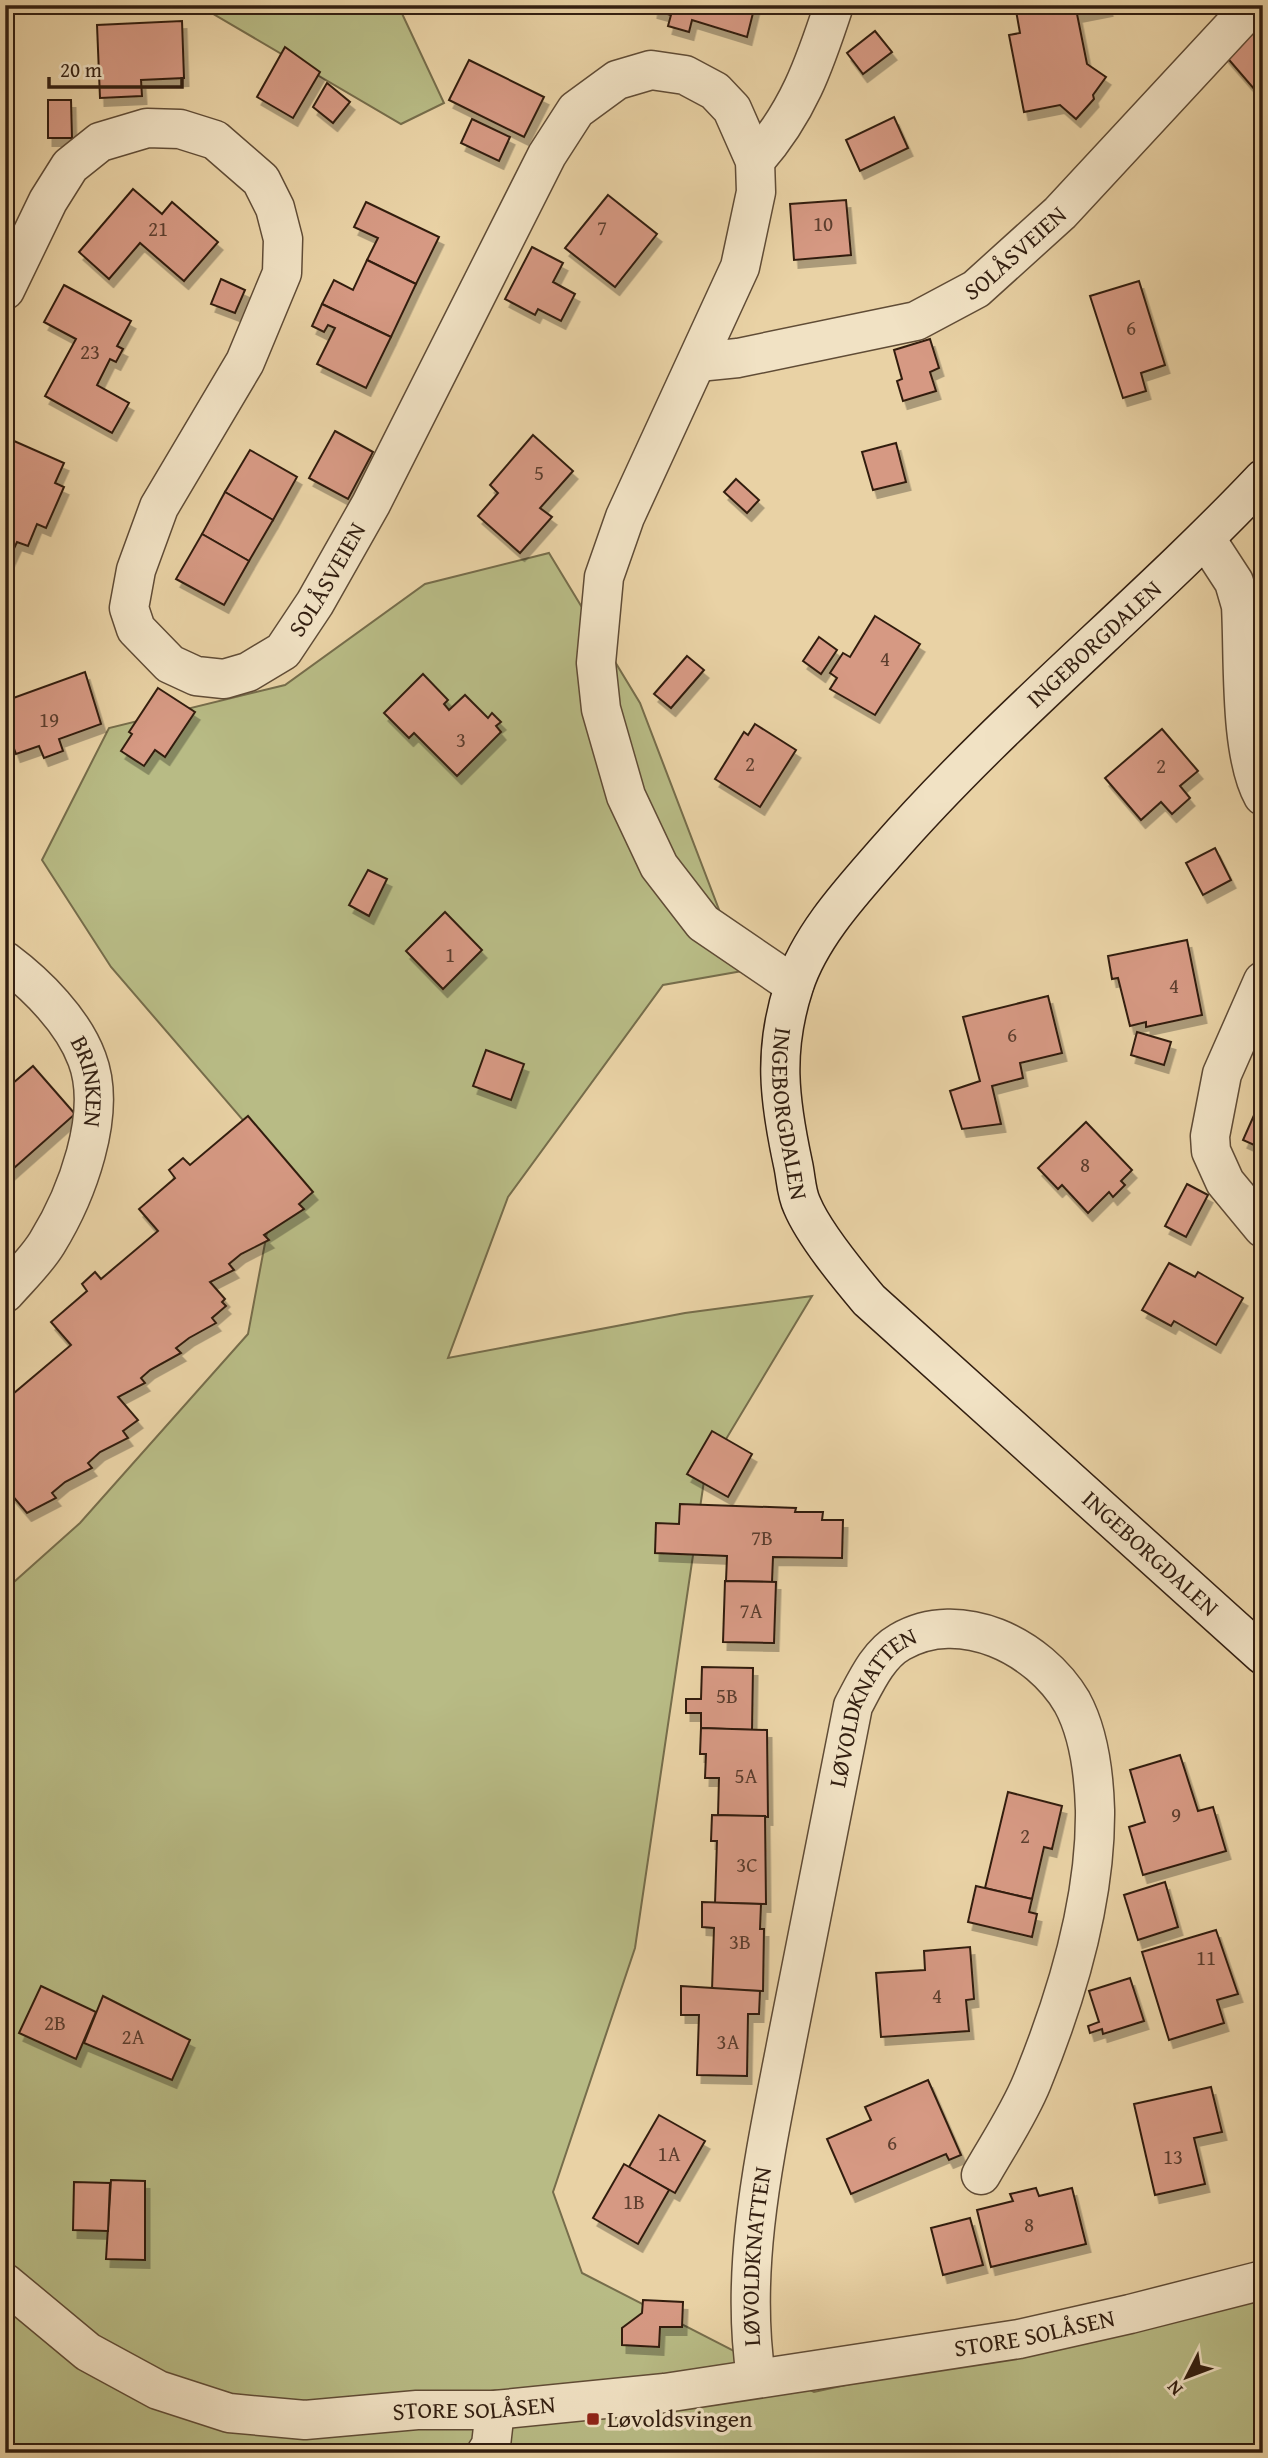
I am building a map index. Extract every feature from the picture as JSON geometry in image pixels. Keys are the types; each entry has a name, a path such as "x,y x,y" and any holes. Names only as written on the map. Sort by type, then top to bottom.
{"street":[{"path":"755,161 781,132 811,75 834,5"},
{"name":"SOLÅSVEIEN","path":"698,362 738,358 916,321 976,289 1060,213 1253,5"},
{"name":"SOLÅSVEIEN","path":"5,290 70,166 100,142 147,128 180,129 215,140 261,180 275,208 283,239 282,273 245,362 159,507 136,570 129,608 136,629 170,664 196,677 224,679 248,672 283,651 315,603 371,504 547,155 576,110 617,80 651,70 685,75 715,91 732,109 755,161 756,192 740,267 625,517 604,577 596,663 601,709 626,796 659,866 703,923 794,985"},
{"name":"INGEBORGDALEN","path":"1263,479 1206,539 943,787 848,896 806,958 794,985 779,1042 782,1110 801,1205 849,1277 869,1300 1263,1655"},
{"path":"1206,539 1234,582 1241,606 1249,756 1256,783 1263,796"},
{"name":"BRINKEN","path":"5,961 62,1016 87,1059 95,1097 87,1156 46,1244 5,1293"},
{"path":"1263,981 1222,1074 1210,1136 1210,1151 1225,1182 1263,1228"},
{"name":"LØVOLDKNATTEN","path":"756,2377 751,2347 752,2260 769,2137 853,1706 872,1671 897,1644 924,1631 968,1630 999,1637 1038,1664 1071,1701 1087,1739 1095,1808 1092,1877 1076,1950 1032,2084 981,2175"},
{"name":"STORE SOLÅSEN","path":"5,2283 88,2352 158,2390 229,2413 305,2420 418,2410 495,2410 664,2393 1018,2339 1263,2280"},
{"path":"486,2453 491,2445 495,2410"}],"green space":[{"path":"198,5 398,5 444,103 401,124"},
{"path":"549,553 640,703 731,941 748,970 663,985 508,1197 448,1358 685,1313 812,1296 705,1474 635,1948 553,2192 582,2273 814,2392 1263,2294 1263,2453 5,2453 5,1590 80,1523 248,1334 280,1163 111,967 42,860 109,728 285,685 425,584"}],"building":[{"path":"654,5 755,5 747,37 692,20 689,32 668,26 671,15 653,10"},
{"path":"1015,5 1107,5 1108,8 1077,14 1087,64 1106,77 1093,95 1094,99 1076,119 1060,105 1024,112 1009,35 1020,33"},
{"path":"182,21 184,78 141,80 142,96 100,98 97,25"},
{"path":"1261,22 1263,24 1261,97 1224,54"},
{"path":"875,31 892,52 863,74 847,53"},
{"path":"285,47 320,72 293,118 257,97"},
{"path":"469,60 544,97 524,137 449,100"},
{"path":"327,83 350,102 333,123 313,107"},
{"path":"48,100 71,100 72,138 48,138"},
{"path":"894,117 908,148 860,171 846,140"},
{"path":"472,119 510,137 499,161 461,143"},
{"path":"133,189 162,214 172,202 218,242 184,281 140,243 109,279 79,252"},
{"path":"608,195 657,234 615,287 565,248"},
{"path":"846,200 851,255 794,260 790,204"},
{"path":"366,202 439,237 416,284 367,260 378,238 354,227"},
{"path":"532,247 563,263 553,282 575,294 561,321 538,309 535,315 505,299"},
{"path":"367,260 416,284 391,337 322,304 334,280 353,290"},
{"path":"221,279 245,290 235,313 211,304"},
{"path":"1139,281 1165,365 1141,373 1146,391 1123,398 1090,296"},
{"path":"64,285 131,321 117,346 123,349 116,362 110,359 97,385 129,403 112,433 45,396 76,339 44,322"},
{"path":"322,304 391,337 366,388 317,364 335,328 328,325 324,332 312,326"},
{"path":"930,339 939,368 930,372 936,391 903,401 897,381 902,379 894,350"},
{"path":"335,431 373,452 348,499 309,478"},
{"path":"533,435 573,471 540,508 552,517 520,553 478,516 498,493 490,485"},
{"path":"5,437 64,463 55,483 64,487 46,528 37,524 28,546 17,542 5,568"},
{"path":"896,443 906,482 873,490 862,452"},
{"path":"250,450 297,477 273,520 225,492"},
{"path":"736,479 759,500 747,513 724,492"},
{"path":"225,492 273,520 249,561 202,534"},
{"path":"202,534 249,561 224,605 176,579"},
{"path":"875,616 920,644 875,715 830,689 837,678 830,673 843,653 850,657"},
{"path":"819,637 837,650 821,674 803,661"},
{"path":"687,656 704,670 671,708 654,694"},
{"path":"85,672 101,724 59,739 63,751 44,758 39,746 16,754 5,724 5,701"},
{"path":"423,674 448,700 444,704 449,710 465,695 488,718 492,713 501,722 496,726 501,732 457,776 414,733 409,738 384,713"},
{"path":"158,688 195,712 165,757 155,750 144,766 121,751 132,734 129,732"},
{"path":"755,724 796,750 760,807 715,779 744,732 748,735"},
{"path":"1162,729 1198,771 1180,786 1190,798 1172,814 1161,802 1141,820 1105,778"},
{"path":"1215,848 1231,880 1203,895 1186,863"},
{"path":"368,870 387,879 369,916 349,905"},
{"path":"445,912 482,950 443,989 406,951"},
{"path":"1187,940 1202,1015 1146,1027 1146,1022 1130,1026 1118,978 1112,979 1108,956"},
{"path":"1048,996 1062,1053 1020,1063 1023,1078 992,1086 1001,1124 962,1129 950,1091 980,1081 963,1017"},
{"path":"1137,1032 1171,1042 1164,1065 1131,1055"},
{"path":"486,1050 524,1064 511,1100 473,1086"},
{"path":"33,1066 75,1114 5,1176 5,1090"},
{"path":"1263,1095 1263,1149 1243,1140"},
{"path":"248,1116 313,1192 299,1204 304,1209 264,1235 269,1240 241,1254 229,1264 234,1270 210,1282 225,1299 222,1302 226,1306 212,1318 216,1323 176,1348 181,1353 150,1370 141,1378 145,1383 118,1397 138,1420 123,1431 128,1438 100,1452 88,1463 92,1468 65,1482 52,1493 56,1498 27,1513 5,1487 5,1388 8,1386 14,1393 71,1345 51,1322 87,1291 82,1284 95,1272 101,1279 158,1231 139,1209 175,1178 169,1170 183,1158 190,1165"},
{"path":"1086,1122 1132,1170 1121,1181 1125,1185 1113,1197 1109,1192 1088,1213 1062,1185 1058,1189 1038,1168"},
{"path":"1187,1184 1208,1195 1186,1237 1165,1226"},
{"path":"1169,1263 1195,1277 1198,1272 1243,1298 1216,1345 1174,1321 1171,1326 1142,1310"},
{"path":"712,1431 752,1454 728,1497 687,1474"},
{"path":"680,1504 796,1508 795,1512 823,1512 822,1520 843,1520 842,1558 773,1557 772,1582 726,1581 727,1556 655,1553 656,1523 679,1524"},
{"path":"725,1581 776,1582 774,1643 723,1642"},
{"path":"702,1667 753,1668 752,1730 701,1728 701,1713 686,1713 686,1699 701,1699"},
{"path":"701,1728 767,1730 768,1817 718,1815 719,1778 705,1778 706,1754 700,1754"},
{"path":"1180,1755 1198,1811 1213,1807 1226,1851 1143,1875 1129,1827 1145,1822 1130,1770"},
{"path":"1008,1792 1062,1806 1052,1849 1044,1847 1032,1899 985,1888"},
{"path":"712,1815 765,1816 766,1904 715,1903 717,1841 711,1841"},
{"path":"1165,1882 1178,1927 1138,1940 1124,1895"},
{"path":"976,1886 1032,1899 1029,1912 1037,1914 1032,1937 968,1922"},
{"path":"702,1902 761,1904 760,1929 764,1929 763,1991 712,1990 714,1928 702,1927"},
{"path":"1216,1930 1238,1994 1217,2000 1224,2023 1169,2040 1142,1952"},
{"path":"970,1947 974,1999 966,2000 969,2031 881,2037 876,1973 925,1970 924,1951"},
{"path":"1130,1978 1144,2021 1103,2034 1102,2029 1090,2033 1088,2026 1099,2022 1089,1991"},
{"path":"41,1986 96,2012 76,2059 19,2033"},
{"path":"681,1986 760,1991 759,2014 748,2014 747,2076 697,2075 699,2015 681,2015"},
{"path":"103,1996 190,2040 172,2080 84,2043"},
{"path":"928,2080 961,2155 949,2160 946,2154 851,2194 827,2139 871,2120 865,2107"},
{"path":"1211,2087 1222,2132 1194,2138 1205,2184 1155,2195 1134,2104"},
{"path":"659,2115 705,2141 675,2193 629,2167"},
{"path":"624,2164 669,2190 638,2244 593,2218"},
{"path":"111,2180 145,2181 145,2260 106,2259"},
{"path":"74,2182 110,2183 108,2231 73,2230"},
{"path":"1036,2188 1039,2196 1072,2188 1086,2244 991,2267 977,2210 1013,2201 1010,2194"},
{"path":"970,2218 983,2265 943,2275 931,2228"},
{"path":"643,2300 683,2302 682,2327 660,2327 659,2347 622,2345 622,2328 642,2313"}],"place":[{"name":"Løvoldsvingen","path":"593,2419"}]}
